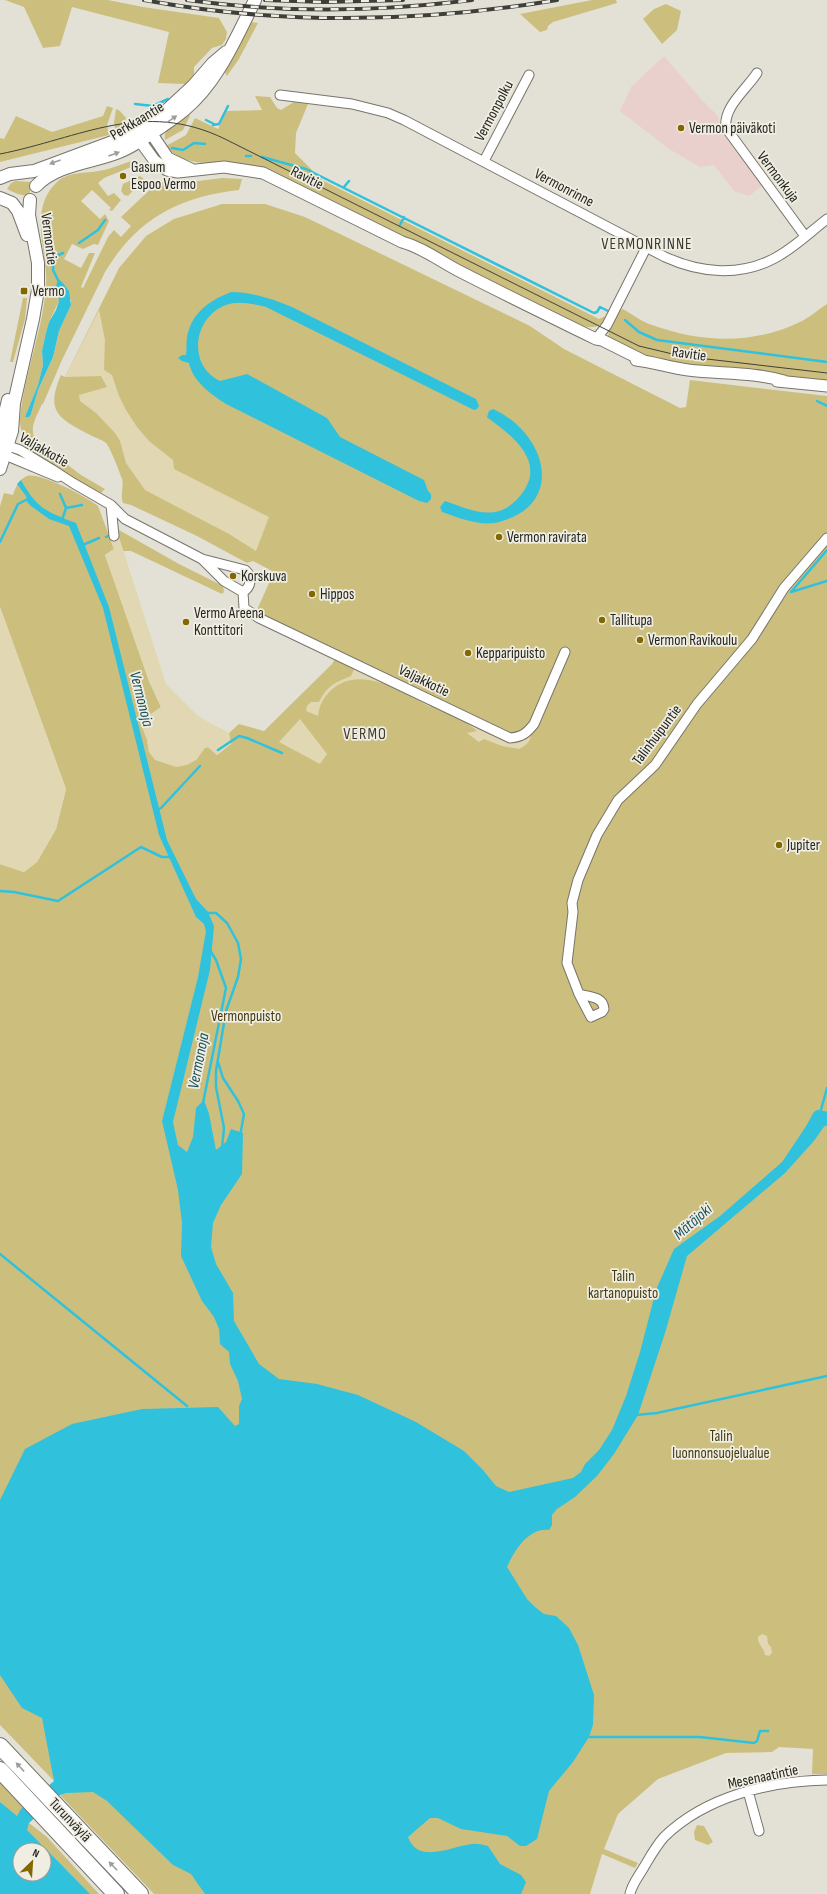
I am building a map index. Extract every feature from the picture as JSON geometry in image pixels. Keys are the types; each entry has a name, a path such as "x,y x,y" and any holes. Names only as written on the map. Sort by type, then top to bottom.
{"highway":[{"name":"Turunväylä","path":"0,1746 33,1794"},
{"name":"Turunväylä","path":"0,1770 33,1794 140,1894"},
{"name":"Turunväylä","path":"53,1814 116,1894"}],"main road":[{"name":"Perkkaantie","path":"27,173 113,142 137,136 184,111 208,85 221,67 228,50 255,0"},
{"name":"Perkkaantie","path":"36,186 48,175 68,167 120,152 137,136"},
{"path":"16,173 27,173 32,177 36,186 30,200 3,196 3,177 16,173"},
{"name":"Vermontie","path":"0,435 29,309 30,291 27,234 18,211 3,196"},
{"name":"Vermontie","path":"0,469 3,449 12,431 14,403 38,290 38,263 29,215 30,200"}],"street":[{"name":"Vermonkuja","path":"757,73 728,113 725,122 726,128 805,236"},
{"name":"Vermonpolku","path":"484,161 529,75"},
{"name":"Vermonrinne","path":"280,95 352,104 388,113 484,161 646,248 687,266 708,271 730,271 761,264 775,258 827,219"},
{"name":"Ravitie","path":"148,130 168,158 191,169"},
{"name":"Ravitie","path":"137,136 154,160 166,170 178,172 191,169 224,167 263,173 402,242 431,253 445,264 596,340 602,340 644,361 672,368 731,375 748,374 784,381 827,386"},
{"path":"596,340 607,325 646,248"},
{"name":"Valjakkotie","path":"3,449 73,483 111,505 125,519 202,559 245,570 249,575 250,582 248,588 243,592"},
{"path":"111,505 114,536"},
{"name":"Talinhuipuntie","path":"579,994 567,963 573,912 572,903 584,865 604,821 618,800 655,765 697,704 752,639 784,588 827,538"},
{"name":"Valjakkotie","path":"202,559 224,581 243,592"},
{"name":"Valjakkotie","path":"243,592 244,608 272,626 510,738 521,737 529,731 534,724 565,652"},
{"name":"Mesenaatintie","path":"630,1894 632,1886 655,1848 675,1828 706,1807 748,1792 771,1786 827,1780"},
{"path":"748,1792 759,1831"}],"shaded area":[{"name":"Vermon päiväkoti","path":"664,56 700,98 717,115 723,134 762,186 749,196 734,191 714,165 700,167 669,149 620,111 631,87"}],"green space":[{"path":"5,0 108,0 143,7 219,18 227,32 226,39 222,45 212,48 194,67 194,76 186,84 158,83 169,32 72,7 60,46 43,48 24,7"},
{"path":"592,0 616,0 617,3 553,22 548,26 547,30 540,32 520,14"},
{"path":"666,4 681,11 677,30 662,44 643,19 654,9"},
{"path":"250,22 258,23 239,59 227,76 224,71"},
{"path":"255,96 270,97 277,108 281,110 294,102 308,104 296,133 295,153 322,180 599,319 608,315 599,325 588,327 579,325 258,168 234,164 196,162 175,154 166,146 186,135 195,118 218,129 226,111 262,110"},
{"path":"107,106 113,108 107,125 109,135 0,162 0,138 4,139 16,116 52,132 103,116"},
{"path":"116,109 126,118 121,134 116,131 114,123"},
{"path":"188,113 190,116 183,130 165,140 168,127"},
{"path":"131,161 140,162 151,170 136,165 104,178 98,183 108,196 114,193 121,200 112,211 109,210 111,208 92,190 81,201 100,219 105,214 109,221 98,245 94,244 83,249 72,244 64,259 81,268 89,253 95,253 81,287 83,288 108,237 114,230 121,237 131,226 121,217 158,182 175,184 222,178 242,179 239,190 217,193 178,205 145,225 131,238 117,254 105,272 42,404 33,427 36,441 81,475 105,489 101,493 76,480 25,448 20,419 25,386 44,305 46,275 41,232 41,218 43,205 48,192 62,178 72,174 103,170","holes":["58,283 71,300 71,305 59,331 53,357 38,390 31,414 25,417 38,385 43,365 42,351 49,322 59,301 58,293 55,290"]},
{"path":"140,176 144,179 128,196 124,195 121,191 123,184"},
{"path":"16,181 31,182 31,189 27,195 19,194 7,189 11,183"},
{"path":"222,204 265,204 305,217 530,326 564,349 680,408 686,407 690,380 827,396 827,1774 812,1774 813,1749 779,1747 772,1752 726,1753 658,1779 618,1814 604,1849 638,1863 635,1868 602,1854 590,1894 485,1894 421,1872 254,1431 0,1580 0,864 24,872 37,862 56,829 66,789 0,607 0,506 4,493 13,495 16,487 22,479 27,476 33,476 52,481 63,486 98,506 114,549 105,555 149,681 161,707 140,722 147,739 149,752 196,760 204,748 208,747 217,755 231,744 229,733 239,724 264,731 332,664 339,652 256,612 274,572 253,561 247,563 197,536 131,505 123,503 122,479 108,445 64,420 58,414 55,407 54,399 56,388 61,375 65,377 119,268 146,236 174,219"},
{"path":"23,298 27,298 25,319 13,362 10,362"},
{"path":"827,304 827,382 674,364 648,358 607,338 616,312 623,309 648,324 671,331 709,338 728,339 747,338 784,329 805,319"},
{"path":"119,530 179,564 223,586 224,592 222,594 131,551 123,551 117,532"},
{"path":"0,1622 35,1647 54,1781 0,1725"},
{"path":"84,1776 223,1894 154,1894 60,1795 67,1793"},
{"path":"0,1780 25,1806 17,1816 0,1819"},
{"path":"29,1823 52,1842 20,1842 19,1833"},
{"path":"697,1825 704,1826 713,1842 708,1845 695,1840 694,1832"},
{"path":"52,1842 99,1894 42,1894 43,1882 52,1882"}],"sand":[{"path":"99,310 105,340 104,370 112,375 119,396 137,427 149,441 173,460 174,469 269,517 256,551 229,534 145,490 126,463 120,441 115,433 96,413 80,401 79,395 107,387 101,376 65,377"},
{"path":"118,534 166,684 198,716 229,733 231,744 217,755 208,747 205,748 196,760 187,765 176,767 155,760 149,752 147,739 140,722 161,707 149,681 105,555 114,549 110,538"},
{"path":"0,607 66,789 56,829 37,862 24,872 0,864"},
{"path":"355,667 431,704 430,707 384,684 371,680 359,679 347,681 331,690 323,700 318,716 306,711 307,706 311,702 319,702 325,692 332,685 351,676"},
{"path":"300,719 327,754 320,764 279,742"},
{"path":"466,722 498,738 507,740 523,738 531,733 531,736 528,743 519,749 502,746 484,739 479,742 467,733 477,731"},
{"path":"762,1634 767,1636 768,1644 771,1647 772,1653 769,1656 765,1655 759,1641 758,1637"}],"water":[{"path":"58,279 69,291 71,305 59,331 53,357 38,390 31,414 29,417 25,417 38,385 43,365 42,351 49,322 59,301 58,293 55,290"},
{"path":"231,292 255,295 292,307 476,399 479,406 474,410 266,307 241,303 226,305 215,311 206,320 201,330 198,342 199,354 202,364 209,374 220,381 247,374 327,418 340,437 424,480 428,491 431,494 431,499 427,503 419,501 226,404 203,387 194,376 189,363 178,358 182,355 186,355 189,328 197,314 216,299"},
{"path":"493,409 511,420 526,434 536,451 541,468 541,485 534,500 520,513 499,522 478,523 442,512 440,507 445,501 476,511 489,513 499,511 515,502 520,496 528,484 530,472 529,462 524,451 507,433 487,417 489,411"},
{"path":"21,480 32,497 44,508 57,516 76,523 109,607 167,840 196,899 208,912 214,926 210,970 173,1122 178,1145 187,1152 193,1137 196,1108 204,1100 209,1114 216,1150 226,1142 231,1129 243,1133 242,1174 221,1205 213,1223 211,1247 216,1264 233,1293 234,1321 259,1364 279,1379 317,1384 358,1395 416,1422 464,1451 483,1470 496,1486 509,1492 573,1478 581,1472 585,1464 599,1450 612,1430 626,1396 640,1352 656,1290 674,1249 720,1216 782,1162 813,1116 819,1117 826,1124 813,1142 785,1173 687,1256 665,1333 638,1415 614,1454 597,1476 575,1497 557,1509 552,1515 552,1525 549,1530 541,1530 523,1541 507,1567 527,1599 544,1614 556,1616 569,1628 578,1645 594,1695 593,1725 589,1737 573,1762 549,1791 537,1839 526,1846 520,1846 507,1836 461,1829 438,1818 430,1818 408,1837 413,1845 419,1850 427,1852 436,1852 474,1844 488,1846 500,1864 521,1875 526,1882 521,1894 205,1894 191,1874 173,1865 107,1801 93,1792 67,1793 60,1795 29,1823 27,1830 39,1842 12,1842 12,1882 52,1882 52,1855 90,1894 0,1894 0,1802 17,1816 21,1809 54,1781 42,1718 22,1708 0,1675 0,1500 25,1449 72,1424 142,1409 218,1407 235,1426 239,1424 239,1406 242,1399 238,1381 230,1364 229,1352 220,1344 219,1329 214,1317 202,1301 181,1256 182,1223 178,1190 162,1121 198,977 206,931 204,924 196,917 159,835 103,608 69,526 49,519 27,502 26,496 17,484"}],"waterway":[{"path":"135,104 153,106 168,99"},
{"path":"213,125 219,124 228,106"},
{"path":"206,120 214,124"},
{"path":"172,148 183,150 194,143 205,144"},
{"path":"246,156 251,156"},
{"path":"262,157 306,169 594,313 597,312 600,307 608,311"},
{"path":"344,187 349,181"},
{"path":"400,225 404,217"},
{"path":"48,219 47,228 54,257 53,270 59,282"},
{"path":"79,243 98,230 105,220"},
{"path":"54,257 63,253"},
{"path":"625,320 639,332 657,340 827,362"},
{"path":"817,401 827,406"},
{"path":"60,494 66,508 62,520"},
{"path":"0,542 18,504 28,499"},
{"path":"66,508 82,505"},
{"path":"83,545 99,538"},
{"path":"827,550 791,592 827,581"},
{"path":"218,750 239,736 282,753"},
{"path":"157,810 161,808 200,766"},
{"path":"0,891 14,892 58,901 141,847 162,857 171,857"},
{"path":"206,913 216,913 227,923 238,943 241,959 238,977 226,1011 216,1071 216,1087 224,1128 222,1148"},
{"name":"Vermonoja","path":"203,1103 226,988 216,960 210,950"},
{"path":"218,1062 223,1078 238,1101 244,1114 240,1136"},
{"path":"819,1117 827,1088"},
{"name":"Mätäjoki","path":"810,1134 819,1117 827,1119"},
{"path":"0,1254 187,1406"},
{"path":"636,1415 657,1413 827,1376"},
{"path":"589,1737 700,1737 754,1743 757,1741 760,1731 768,1731"}],"tram line":[{"path":"0,154 85,132 139,122 167,122 195,128 225,139 639,346 681,356 827,373"}],"railway":[{"path":"144,0 247,14 350,18 402,17 454,13 505,8 557,0"},
{"path":"187,0 294,9 366,9 472,0"},
{"path":"265,0 324,2 403,0"}],"place":[{"name":"Vermon päiväkoti","path":"681,128"},
{"name":"Gasum Espoo Vermo","path":"123,176"},
{"name":"Vermo","path":"24,291"},
{"name":"Vermon ravirata","path":"499,537"},
{"name":"Korskuva","path":"233,576"},
{"name":"Hippos","path":"312,594"},
{"name":"Tallitupa","path":"602,620"},
{"name":"Vermo Areena Konttitori","path":"186,622"},
{"name":"Vermon Ravikoulu","path":"640,640"},
{"name":"Kepparipuisto","path":"468,653"},
{"name":"Jupiter","path":"779,845"}],"district":[{"name":"VERMONRINNE","path":"647,244"},
{"name":"VERMO","path":"365,734"}],"park label":[{"name":"Vermonpuisto","path":"246,1016"},
{"name":"Talin kartanopuisto","path":"623,1284"},
{"name":"Talin luonnonsuojelualue","path":"721,1444"}]}
